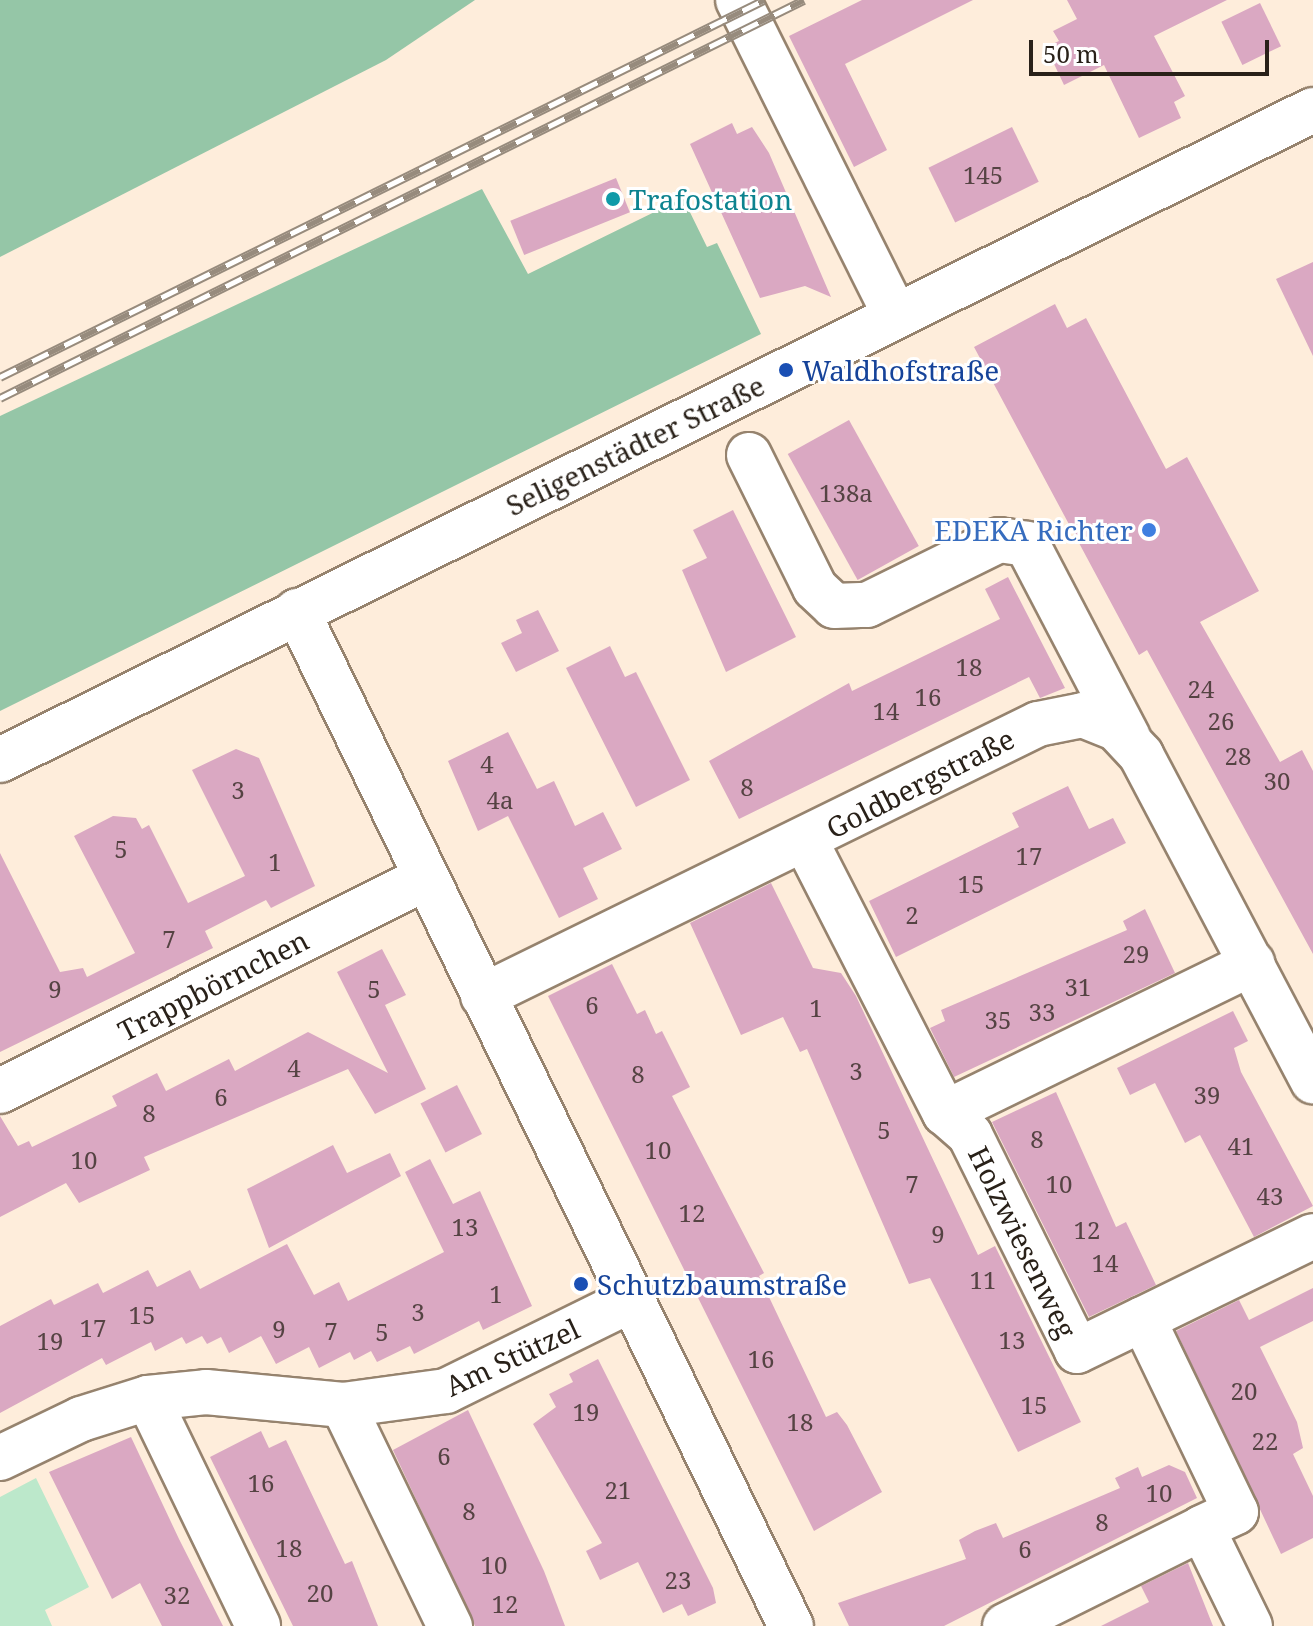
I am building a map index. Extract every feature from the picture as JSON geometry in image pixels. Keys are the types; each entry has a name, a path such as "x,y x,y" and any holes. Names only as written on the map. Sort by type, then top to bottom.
{"street":[{"path":"738,0 895,315"},
{"name":"Seligenstädter Straße","path":"0,760 1313,110"},
{"name":"Seligenstädter Straße","path":"749,455 815,588 834,606 867,605 999,540 1027,544 1128,737"},
{"path":"297,611 629,1301 791,1626"},
{"name":"Goldbergstraße","path":"483,996 1038,724 1083,715 1128,737"},
{"path":"1128,737 1313,1081"},
{"name":"Holzwiesenweg","path":"805,840 945,1113 970,1135 1077,1351 1143,1319"},
{"name":"Trappbörnchen","path":"0,1091 425,878"},
{"path":"945,1113 1252,963"},
{"path":"1005,1626 1236,1512 1143,1319 1313,1236"},
{"name":"Am Stützel","path":"0,1458 81,1419 148,1398 206,1392 343,1405 446,1391 629,1301"},
{"path":"148,1398 258,1626"},
{"path":"343,1405 450,1626"},
{"path":"1202,1528 1250,1626"}],"green space":[{"path":"0,0 475,0 386,60 0,257"},
{"path":"482,189 528,274 683,198 707,247 717,243 761,334 0,711 0,416"},
{"path":"36,1478 89,1587 45,1610 52,1626 0,1626 0,1497"}],"building":[{"path":"862,0 973,0 845,64 887,150 854,167 789,36"},
{"path":"1067,0 1227,0 1154,36 1185,96 1174,102 1181,118 1139,138 1104,65 1064,85 1046,47 1059,41 1053,31 1077,19"},
{"path":"1260,3 1281,46 1242,65 1221,22"},
{"path":"732,123 737,134 752,127 769,153 831,297 805,286 760,298 690,144"},
{"path":"1012,127 1039,182 955,223 928,168"},
{"path":"616,178 630,212 524,255 510,221"},
{"path":"1313,262 1313,356 1276,279"},
{"name":"EDEKA Richter","path":"1055,304 1067,328 1086,318 1166,469 1187,457 1259,591 1200,622 1280,762 1302,750 1313,771 1313,954 1147,650 1139,655 974,347"},
{"path":"849,420 919,546 858,580 788,454"},
{"path":"733,510 796,637 726,672 682,570 707,558 693,530"},
{"path":"1008,577 1065,688 1040,698 1029,677 739,819 709,761 849,683 852,691 1000,619 985,589"},
{"path":"538,610 559,651 516,672 501,643 522,633 516,620"},
{"path":"610,646 625,677 636,672 690,780 636,807 566,668"},
{"path":"508,732 537,789 554,781 575,826 603,812 622,849 583,868 598,899 559,918 508,816 478,831 448,761"},
{"path":"236,749 259,758 315,886 271,908 266,900 205,931 213,948 0,1052 0,853 60,972 83,968 87,977 135,953 74,836 113,816 136,818 142,829 149,825 188,903 245,876 192,770"},
{"path":"1068,786 1089,829 1113,818 1126,843 896,957 869,901 1019,827 1012,813"},
{"path":"771,883 813,968 841,973 856,996 978,1255 995,1246 1081,1422 1018,1452 930,1278 909,1284 807,1049 800,1052 783,1017 741,1035 690,923"},
{"path":"1145,909 1175,973 954,1077 930,1028 945,1021 941,1010 1127,930 1123,921"},
{"path":"382,949 406,995 385,1005 426,1089 375,1114 348,1069 144,1157 150,1170 79,1203 66,1183 0,1217 0,1116 18,1146 29,1141 32,1147 117,1106 112,1096 157,1073 166,1091 229,1059 235,1071 308,1032 388,1073 337,972"},
{"path":"612,964 637,1014 645,1010 656,1034 662,1031 690,1087 672,1096 764,1273 759,1276 826,1417 837,1412 847,1425 882,1492 814,1531 548,996"},
{"path":"1233,1011 1248,1041 1234,1048 1241,1072 1313,1206 1254,1237 1200,1135 1185,1143 1155,1083 1130,1095 1117,1068"},
{"path":"457,1085 482,1134 445,1153 420,1104"},
{"path":"1056,1092 1116,1227 1126,1222 1156,1285 1089,1317 992,1122"},
{"path":"333,1145 347,1173 390,1153 401,1176 269,1248 247,1189"},
{"path":"430,1159 453,1204 480,1191 532,1306 483,1330 479,1321 414,1354 410,1346 377,1362 371,1351 354,1360 350,1352 319,1368 309,1347 276,1364 261,1336 229,1353 221,1337 207,1344 202,1336 186,1344 182,1337 155,1351 151,1342 106,1365 102,1358 0,1413 0,1326 51,1299 54,1305 98,1283 103,1293 148,1270 157,1287 190,1270 200,1289 287,1244 314,1295 339,1282 348,1301 444,1252 405,1172"},
{"path":"1313,1288 1313,1321 1260,1347 1297,1422 1303,1448 1293,1454 1313,1496 1313,1538 1281,1554 1176,1331 1239,1300 1249,1320"},
{"path":"598,1359 713,1588 716,1603 688,1616 682,1604 663,1613 638,1562 600,1580 586,1551 602,1543 533,1424 556,1407 549,1394 573,1382 569,1374"},
{"path":"468,1410 544,1571 565,1626 475,1626 393,1450"},
{"path":"261,1431 269,1448 286,1440 345,1564 352,1561 378,1626 293,1626 210,1457"},
{"path":"131,1437 223,1626 162,1626 140,1583 112,1599 49,1472"},
{"path":"1169,1465 1185,1472 1197,1498 944,1626 849,1626 838,1603 966,1559 959,1540 975,1531 996,1523 1003,1538 1120,1488 1115,1478 1138,1467 1142,1477"},
{"path":"1188,1563 1213,1626 1101,1626 1149,1602 1141,1586"}],"railway":[{"path":"0,377 764,0"},
{"path":"0,398 804,0"}],"place":[{"name":"Trafostation","path":"613,199"},
{"name":"Waldhofstraße","path":"786,370"},
{"name":"EDEKA Richter","path":"1149,530"},
{"name":"Schutzbaumstraße","path":"581,1284"}]}
